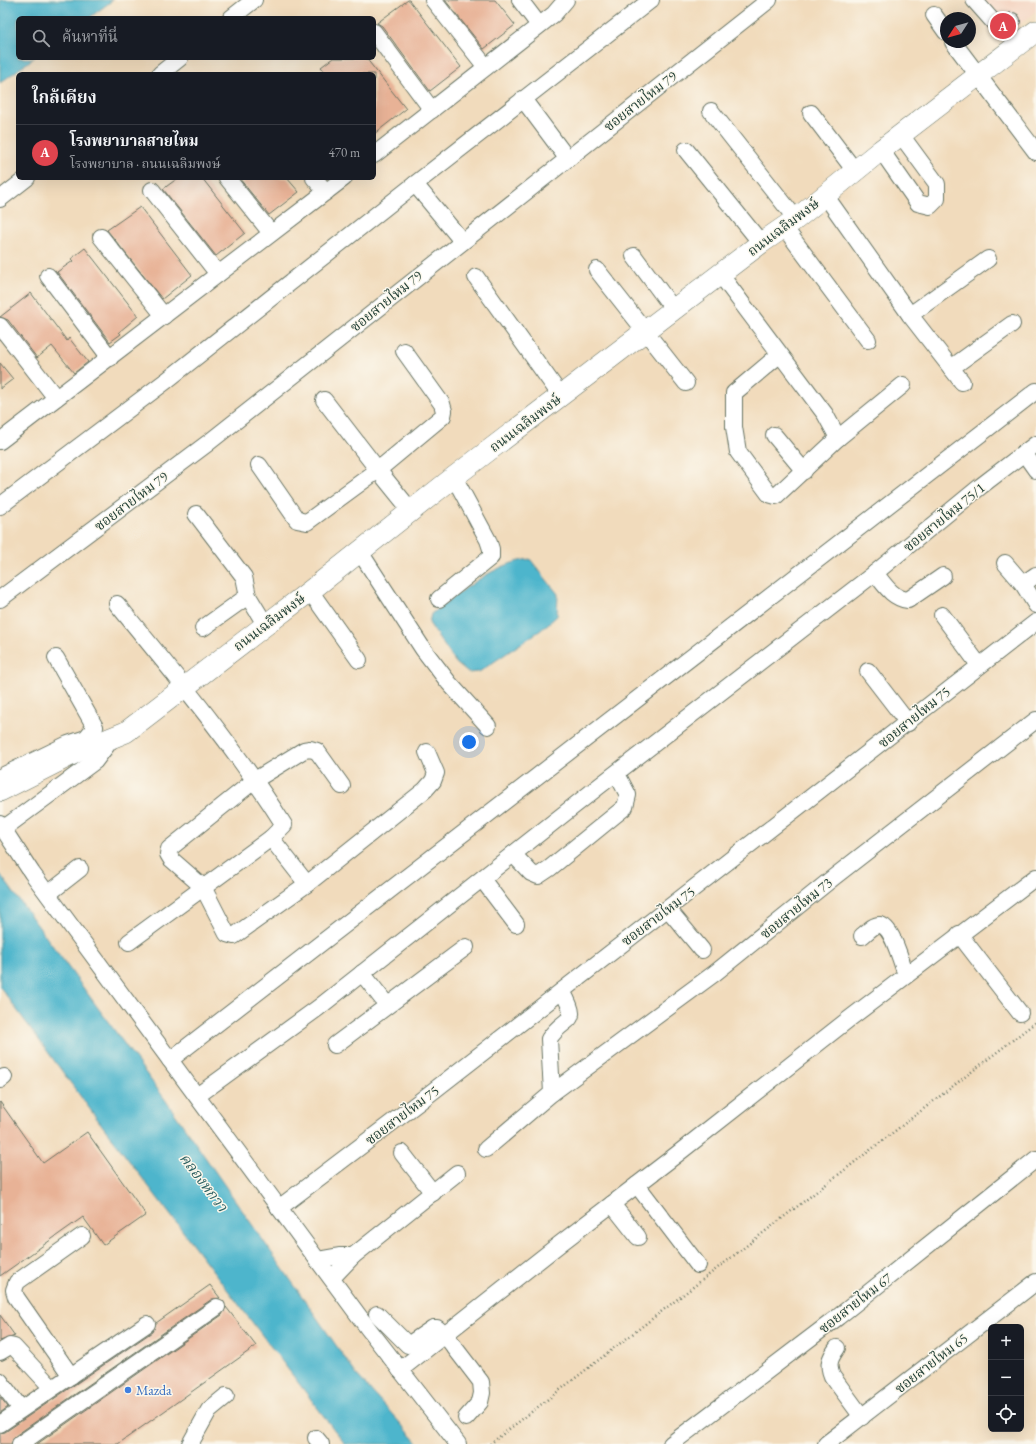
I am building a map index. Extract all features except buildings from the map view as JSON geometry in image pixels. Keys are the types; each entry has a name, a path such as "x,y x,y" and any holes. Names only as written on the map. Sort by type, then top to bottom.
{"main road":[{"name":"ถนนเฉลิมพงษ์","path":"0,791 79,751 120,735 310,591 412,512 454,477 647,331 760,243 790,223 881,150 1036,32"}],"street":[{"path":"234,16 254,0"},
{"path":"434,0 486,67"},
{"path":"520,0 539,25"},
{"path":"376,150 432,110 554,14 566,0"},
{"path":"0,506 166,381 523,99 651,0"},
{"name":"ซอยสายไหม 79","path":"0,599 208,443 769,0"},
{"path":"974,0 997,26 1012,21"},
{"path":"934,15 940,24"},
{"path":"376,35 432,110"},
{"path":"958,48 1036,152"},
{"path":"162,72 178,60"},
{"path":"523,99 567,158"},
{"path":"711,111 790,223 868,340"},
{"path":"810,113 855,171"},
{"path":"881,150 918,203 930,206 937,199 937,184 901,135"},
{"path":"686,150 760,243"},
{"path":"0,199 24,180"},
{"path":"229,180 271,233"},
{"path":"316,180 326,192"},
{"path":"1,438 110,358 341,180"},
{"path":"415,184 462,241"},
{"path":"152,190 218,274"},
{"path":"826,195 910,315 962,382"},
{"path":"101,237 164,316"},
{"path":"634,256 674,310"},
{"path":"910,315 988,259"},
{"path":"597,270 647,331 686,383"},
{"path":"720,274 826,414 838,438"},
{"path":"48,276 110,358"},
{"path":"476,277 561,396"},
{"path":"951,368 1012,324"},
{"path":"0,326 56,398"},
{"path":"259,465 297,520 302,522 307,522 378,470 443,416 444,411 442,404 404,351"},
{"path":"780,355 734,393 734,427 738,452 769,494 776,496 838,438 903,385"},
{"path":"170,1060 1036,391"},
{"path":"324,400 412,512"},
{"path":"774,435 804,471"},
{"path":"1030,449 1036,470"},
{"name":"ซอยสายไหม 75/1","path":"197,1096 318,1008 513,854 875,573 981,486 1030,449"},
{"path":"439,599 491,557 491,549 488,540 454,477"},
{"path":"196,514 244,577 248,596 265,624"},
{"path":"360,552 423,649 449,683 488,726"},
{"path":"1005,563 1023,584 1036,605"},
{"path":"875,573 892,594 899,599 908,600 943,576"},
{"path":"1023,584 1036,575"},
{"path":"310,591 359,660"},
{"path":"203,628 248,596"},
{"path":"117,604 185,687 256,780 284,825 271,838 129,942"},
{"path":"942,615 979,665"},
{"name":"ซอยสายไหม 75","path":"279,1208 419,1102 1036,622"},
{"path":"56,658 95,727 86,738"},
{"path":"868,671 908,723"},
{"name":"ซอยสายไหม 73","path":"486,1149 552,1093 715,973 834,877 1036,720"},
{"path":"0,777 68,744 112,729 120,735 96,761 2,826 48,894 317,1260 458,1444"},
{"path":"342,786 317,751 310,749 304,750 256,780 169,848 168,854 171,859 203,887 227,934 234,936 307,884 433,781 436,773 426,752"},
{"path":"513,854 531,874 538,876 550,868 625,807 628,795 617,774"},
{"path":"271,838 307,884"},
{"path":"48,894 80,869"},
{"path":"400,1370 906,974 1036,877"},
{"path":"482,879 516,924"},
{"path":"668,909 702,950"},
{"path":"862,936 874,926 880,925 886,927 891,934 906,974"},
{"path":"959,934 1020,1013"},
{"path":"335,1045 466,947"},
{"path":"362,973 387,1005"},
{"path":"552,1093 549,1038 553,1033 569,1021 571,1015 570,1006 562,991"},
{"path":"402,1153 432,1193"},
{"name":"ซอยสายไหม 67","path":"671,1444 838,1317 1036,1160"},
{"path":"332,1278 353,1256 457,1173"},
{"path":"637,1185 698,1265"},
{"path":"612,1204 638,1237"},
{"path":"71,1376 16,1297 14,1290 17,1282 82,1236"},
{"path":"317,1260 339,1256 353,1256"},
{"name":"ซอยสายไหม 65","path":"826,1444 1036,1282"},
{"path":"20,1444 217,1307"},
{"path":"377,1314 408,1344 433,1328 437,1328 445,1335 481,1382 482,1394 480,1402 466,1418"},
{"path":"0,1424 147,1324"},
{"path":"0,1352 10,1346 14,1347 52,1388"},
{"path":"838,1348 830,1358 828,1369 862,1416"},
{"path":"0,1381 21,1409"},
{"path":"190,1444 209,1410 226,1396"}],"path":[{"path":"490,1444 1036,1022"}],"shaded area":[{"path":"970,0 1036,0 1036,11 998,41"}],"water":[{"path":"0,0 113,0 92,16 16,16 16,60 31,60 0,83"},
{"path":"530,559 558,594 557,616 541,630 479,672 468,673 456,663 429,623 431,614 478,580 503,566"},
{"name":"คลองหกวา","path":"0,874 164,1098 356,1374 419,1444 345,1444 95,1116 0,987"}],"place":[{"name":"โรงพยาบาลสายไหม","path":"1003,26"},
{"name":"Mazda","path":"128,1390"}]}
